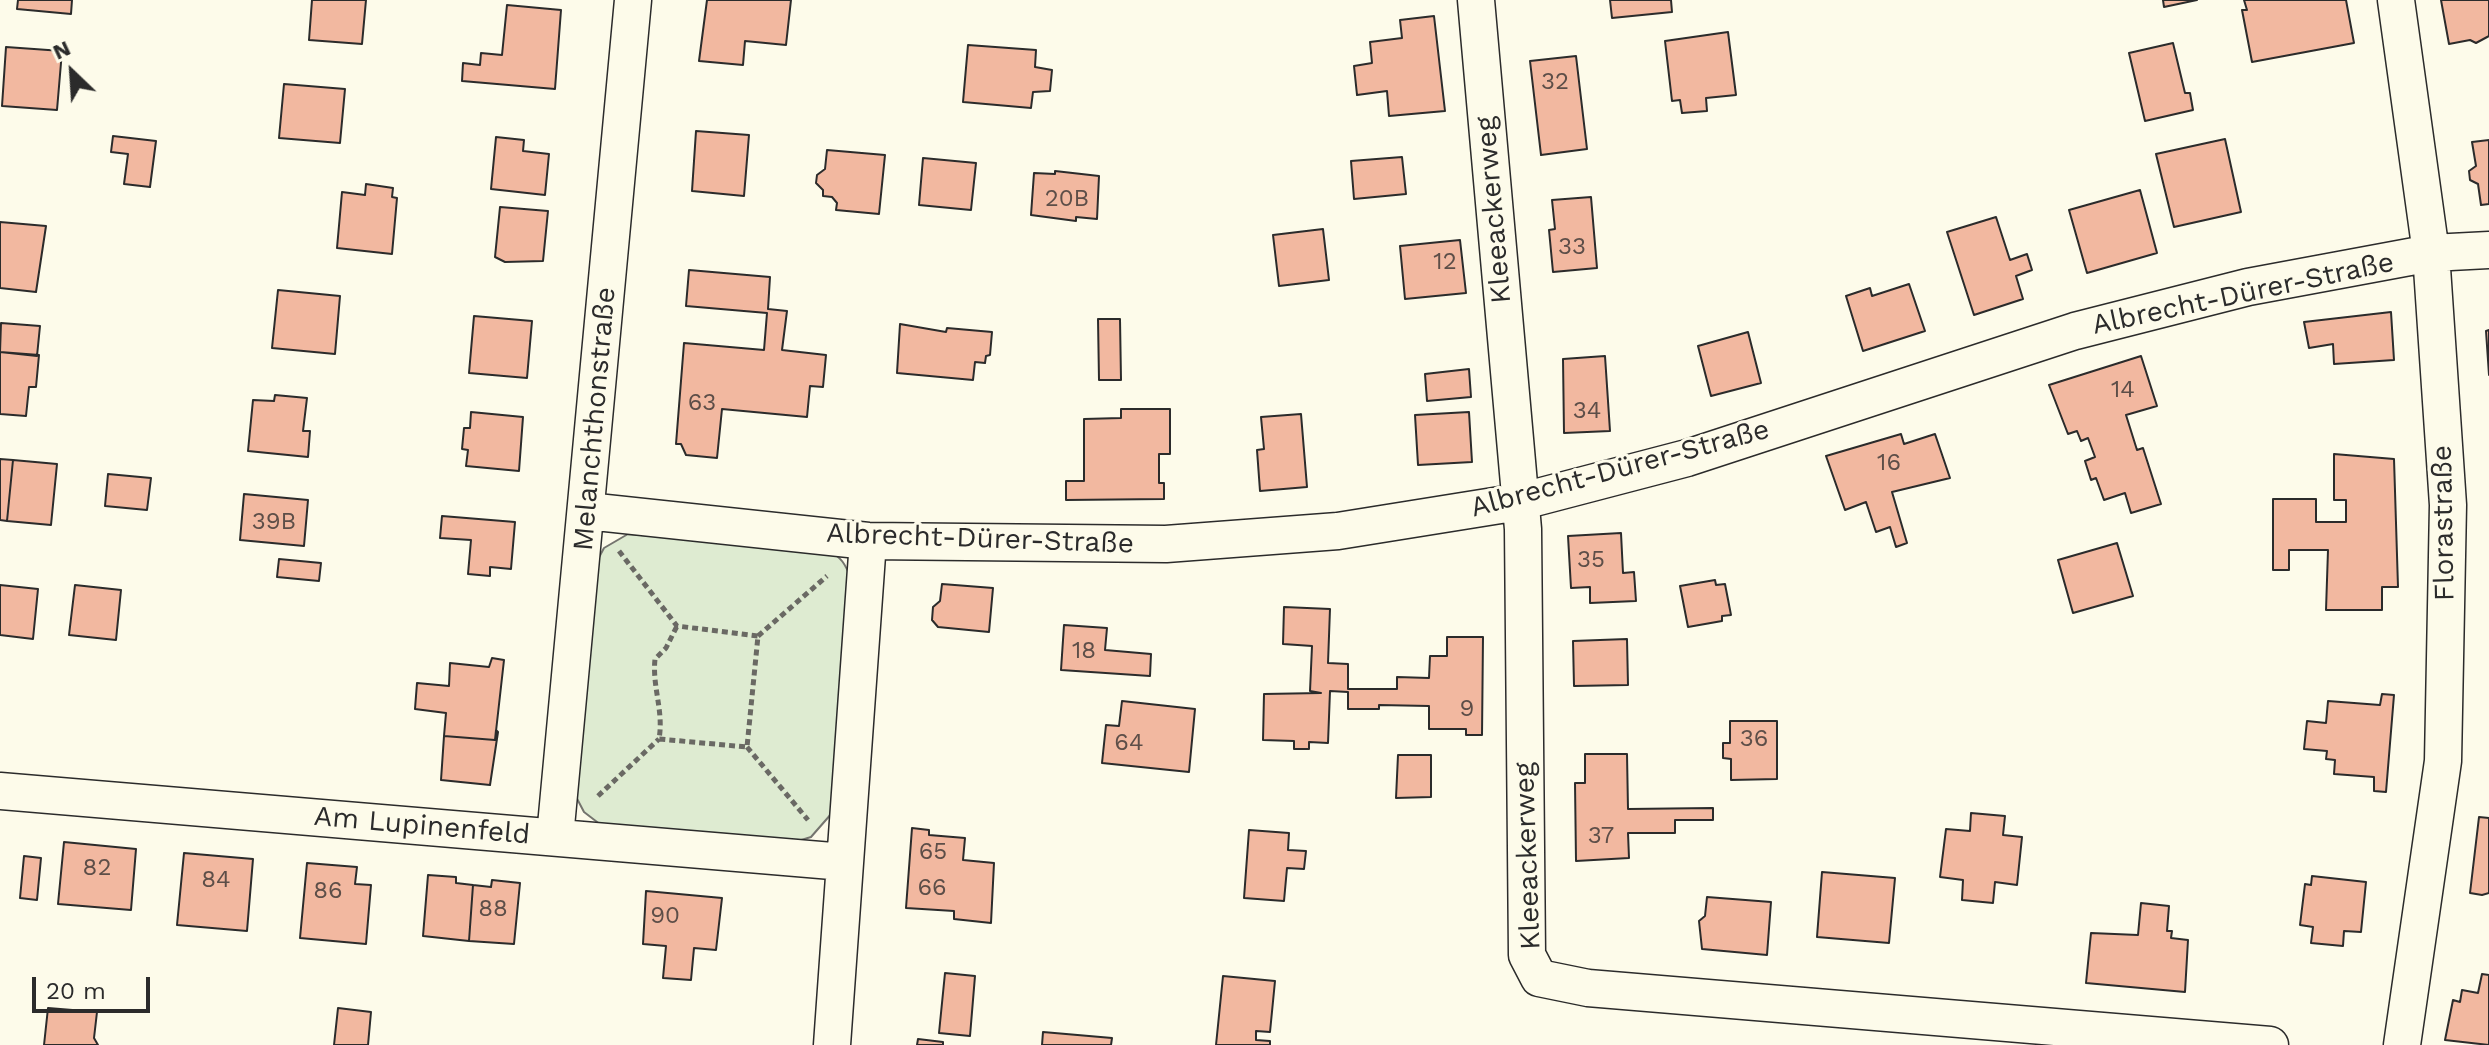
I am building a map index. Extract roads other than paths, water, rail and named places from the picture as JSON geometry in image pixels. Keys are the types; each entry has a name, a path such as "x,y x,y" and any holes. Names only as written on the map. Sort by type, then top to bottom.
{"street":[{"name":"Melanchthonstraße","path":"555,837 633,0"},
{"name":"Kleeackerweg","path":"1476,0 1523,529 1527,955 1539,978 1588,988 2270,1045"},
{"name":"Florastraße","path":"2396,0 2431,253 2448,505 2443,761 2402,1045"},
{"name":"Albrecht-Dürer-Straße","path":"587,511 868,541 1094,545 1248,540 1338,531 1519,502 1687,458 2075,331 2248,287 2431,253 2489,250"},
{"path":"832,1045 868,541"},
{"name":"Am Lupinenfeld","path":"0,791 844,862"}]}
